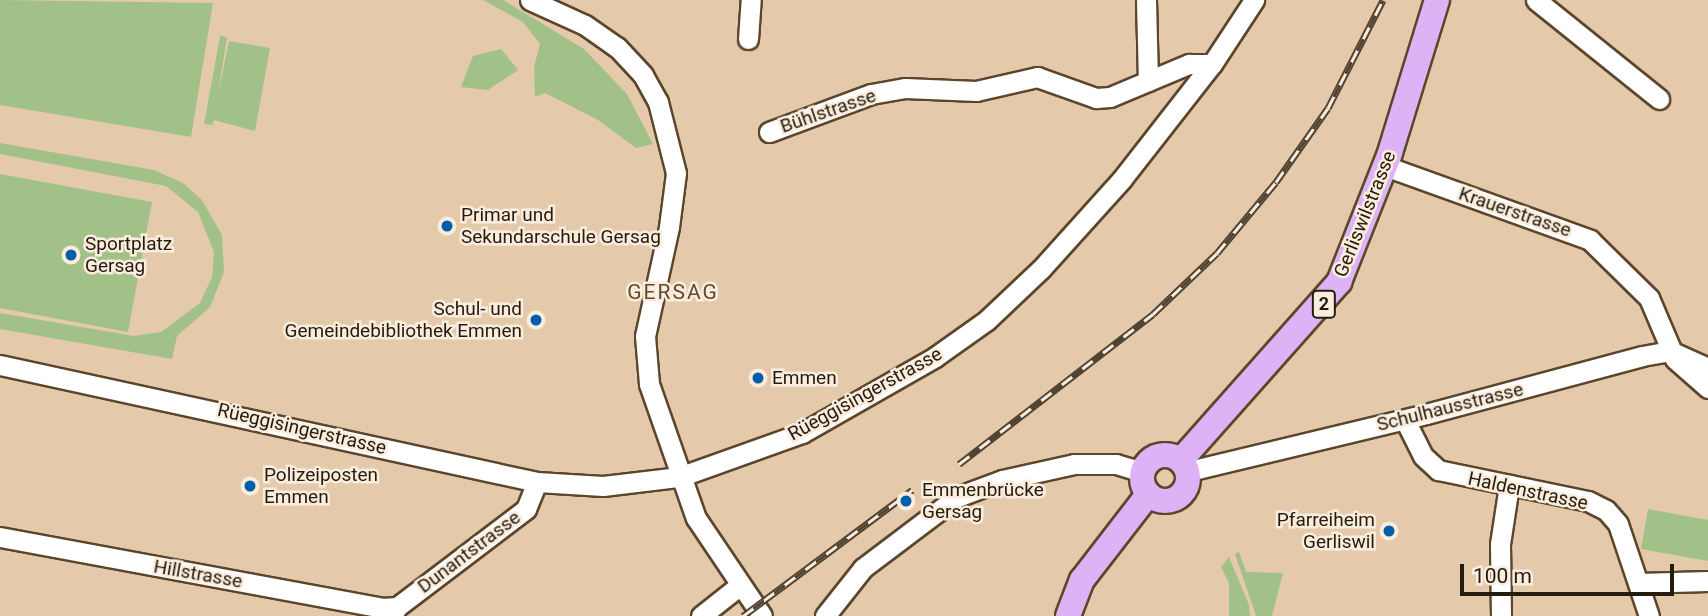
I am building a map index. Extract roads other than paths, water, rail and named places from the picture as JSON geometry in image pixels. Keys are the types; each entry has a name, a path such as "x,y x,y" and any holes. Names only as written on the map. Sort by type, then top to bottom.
{"main road":[{"name":"Gerliswilstrasse","path":"1145,484 1170,500 1183,487 1185,465 1212,421 1331,295 1356,248 1385,166 1437,0"},
{"path":"1068,616 1082,580 1161,457 1185,465"}],"street":[{"path":"530,0 585,25 617,47 643,75 668,132 676,173 669,227 645,336 649,384 679,477 696,518 739,586 762,616"},
{"path":"748,39 751,0"},
{"path":"1146,0 1148,81"},
{"path":"1536,0 1660,99"},
{"name":"Rüeggisingerstrasse","path":"0,365 537,482 603,486 679,477 802,433 935,357 987,320 1075,234 1212,64 1249,3"},
{"name":"Bühlstrasse","path":"769,132 871,94 905,88 976,91 1037,78 1096,98 1189,64 1212,64"},
{"name":"Krauerstrasse","path":"1385,166 1590,240 1648,298 1670,351 1685,371 1708,388"},
{"path":"1670,351 1708,368"},
{"name":"Schulhausstrasse","path":"1185,465 1230,458 1405,419 1670,351"},
{"name":"Haldenstrasse","path":"1405,419 1423,456 1438,470 1588,501 1606,510 1618,524 1648,616"},
{"path":"1212,421 1214,438 1230,458"},
{"path":"825,616 863,568 957,497 1002,480 1065,465 1116,464 1145,484"},
{"name":"Dunantstrasse","path":"394,611 526,509 537,482"},
{"path":"1501,616 1500,544 1508,485"},
{"name":"Hillstrasse","path":"0,537 394,611"},
{"path":"1638,583 1708,581"},
{"path":"701,616 739,586"}],"railway":[{"path":"959,464 1153,314 1217,253 1276,182 1328,108 1383,0"},
{"path":"743,616 912,490"}],"place":[{"name":"Primar und Sekundarschule Gersag","path":"447,226"},
{"name":"Sportplatz Gersag","path":"71,255"},
{"name":"Schul- und Gemeindebibliothek Emmen","path":"536,320"},
{"name":"Emmen","path":"758,378"},
{"name":"Polizeiposten Emmen","path":"250,486"},
{"name":"Emmenbrücke Gersag","path":"906,501"},
{"name":"Pfarreiheim Gerliswil","path":"1389,531"}],"district":[{"name":"GERSAG","path":"673,292"}]}
